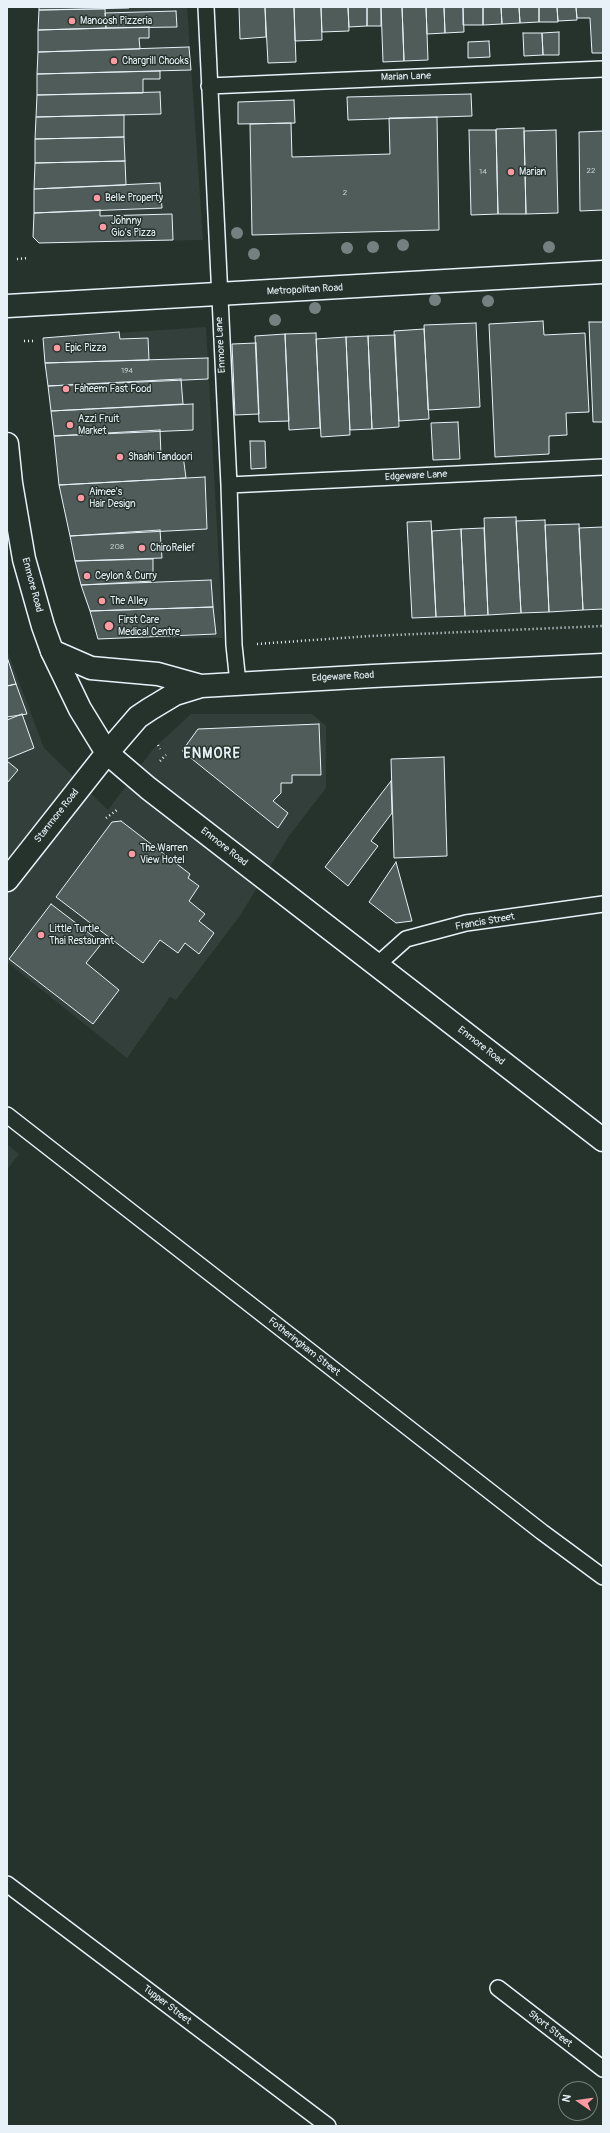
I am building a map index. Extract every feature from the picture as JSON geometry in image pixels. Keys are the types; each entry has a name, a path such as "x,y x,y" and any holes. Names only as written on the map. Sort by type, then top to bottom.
{"main road":[{"name":"Metropolitan Road","path":"7,306 603,272"},
{"name":"Enmore Road","path":"7,444 9,483 24,559 52,651 80,709 107,754 148,788 603,1140"},
{"path":"52,651 91,668 158,674 201,686"},
{"name":"Edgeware Road","path":"107,754 138,717 176,694 201,686 603,665"},
{"name":"Stanmore Road","path":"7,880 107,754"}],"lane":[{"name":"Enmore Lane","path":"206,7 229,486 234,645 238,683"},
{"name":"Marian Lane","path":"209,86 603,69"},
{"name":"Edgeware Lane","path":"229,486 603,468"},
{"name":"Francis Street","path":"377,965 406,939 413,937 466,923 603,904"},
{"name":"Fotheringham Street","path":"7,1115 536,1527 603,1577"},
{"name":"Tupper Street","path":"7,1884 328,2126"},
{"name":"Short Street","path":"498,1988 603,2069"}],"path":[{"path":"17,259 28,258"},
{"path":"24,341 35,341"},
{"path":"254,644 370,636 603,626"},
{"path":"158,744 160,749"},
{"path":"160,761 166,755"},
{"path":"106,818 117,810"}],"shaded area":[{"path":"39,7 187,7 203,240 39,243 33,237"},
{"path":"206,327 223,638 98,639 81,585 60,485 43,338"},
{"path":"7,650 44,748 108,810 153,749 191,714 312,714 326,726 326,788 289,836 239,917 176,1000 170,997 127,1058 7,962"},
{"path":"7,1144 19,1154 7,1170"}],"building":[{"path":"39,7 129,7 129,8 39,10"},
{"path":"239,7 265,7 266,37 240,39"},
{"path":"265,7 294,7 296,62 268,63"},
{"path":"294,7 321,7 322,40 295,41"},
{"path":"321,7 348,7 349,31 322,32"},
{"path":"348,7 367,7 367,26 349,27"},
{"path":"367,7 381,7 381,26 367,26"},
{"path":"381,7 402,7 404,61 383,62"},
{"path":"402,7 426,7 428,60 404,61"},
{"path":"426,7 444,7 445,33 427,34"},
{"path":"444,7 463,7 464,32 445,33"},
{"path":"463,7 483,7 483,25 463,25"},
{"path":"483,7 501,7 502,24 483,25"},
{"path":"501,7 519,7 520,23 502,24"},
{"path":"519,7 539,7 539,22 520,23"},
{"path":"539,7 557,7 558,22 539,22"},
{"path":"557,7 576,7 577,20 558,21"},
{"path":"576,7 603,7 603,53 592,53 590,18 577,18"},
{"name":"Manoosh Pizzeria","path":"105,9 106,28 38,30 39,10"},
{"path":"176,11 177,27 106,28 105,13"},
{"path":"149,27 149,38 139,38 140,49 38,52 38,30"},
{"path":"559,32 559,55 543,55 542,33"},
{"path":"523,33 542,33 543,55 524,56"},
{"path":"489,41 490,57 468,58 468,42"},
{"name":"Chargrill Chooks","path":"189,47 191,70 37,74 38,52"},
{"path":"160,71 160,79 143,79 143,93 37,95 37,74"},
{"path":"160,92 161,114 36,117 37,95"},
{"path":"471,94 472,116 348,120 347,97"},
{"path":"294,100 295,123 238,124 238,102"},
{"path":"124,115 124,137 35,139 36,117"},
{"path":"437,117 439,230 252,235 250,124 291,123 292,157 390,154 389,118"},
{"name":"Marian","path":"524,128 526,214 498,214 496,129"},
{"path":"469,130 496,130 498,214 471,215"},
{"path":"556,130 558,213 526,214 524,131"},
{"path":"603,131 603,210 580,211 579,132"},
{"path":"124,137 125,161 35,163 35,139"},
{"path":"125,161 126,185 34,189 35,163"},
{"name":"Belle Property","path":"160,183 162,208 34,213 34,189"},
{"name":"Johnny Gio's Pizza","path":"100,210 100,216 172,214 173,240 39,243 33,237 34,213"},
{"path":"543,321 544,335 585,333 589,412 566,413 567,435 549,436 549,454 495,457 489,324"},
{"path":"589,322 603,322 603,422 593,422"},
{"path":"476,323 480,407 428,410 424,325"},
{"path":"424,329 429,419 399,421 394,331"},
{"path":"119,332 120,339 148,338 149,360 45,363 43,338"},
{"path":"316,333 320,428 289,430 285,334"},
{"path":"285,334 289,421 259,422 255,336"},
{"path":"395,335 399,427 372,429 368,336"},
{"path":"368,336 372,429 350,430 346,337"},
{"path":"346,337 350,435 321,437 316,339"},
{"path":"256,343 259,414 235,415 232,344"},
{"path":"208,358 208,379 48,386 45,363"},
{"path":"181,379 183,404 51,411 48,386"},
{"path":"193,404 193,430 54,436 51,411"},
{"path":"458,422 460,459 433,460 431,423"},
{"name":"Shaahi Tandoori","path":"160,430 161,455 183,455 186,478 59,485 54,436"},
{"path":"250,441 265,441 266,468 251,469"},
{"path":"205,477 207,529 70,536 59,485"},
{"path":"516,517 521,613 488,615 484,518"},
{"path":"545,520 549,612 521,613 516,521"},
{"path":"431,521 436,617 412,618 407,522"},
{"path":"579,524 583,610 549,612 545,525"},
{"path":"603,527 603,609 583,610 579,528"},
{"path":"484,528 488,615 465,616 461,529"},
{"path":"461,529 465,616 436,617 432,531"},
{"path":"160,530 162,558 75,561 70,536"},
{"path":"153,559 153,581 81,585 75,561"},
{"path":"211,580 213,607 90,611 81,585"},
{"path":"213,607 216,634 98,639 90,611"},
{"path":"7,657 16,684 7,686"},
{"path":"16,684 27,714 7,717 7,686"},
{"path":"22,714 34,748 7,759 7,720"},
{"path":"319,724 321,775 292,775 292,783 281,783 281,793 273,801 288,813 278,828 182,751 198,729"},
{"path":"444,757 447,856 394,858 391,759"},
{"path":"7,761 18,770 7,783"},
{"path":"391,781 392,813 371,841 378,846 348,886 325,867"},
{"path":"121,821 190,874 188,878 199,886 189,901 205,914 199,921 214,933 199,954 185,943 178,953 160,940 143,963 56,897 112,822"},
{"path":"396,862 412,921 396,923 369,902"},
{"path":"51,904 102,943 86,963 119,990 93,1024 9,959"}],"place":[{"name":"Manoosh Pizzeria","path":"72,21"},
{"name":"Chargrill Chooks","path":"114,61"},
{"name":"Marian","path":"511,172"},
{"name":"Belle Property","path":"97,198"},
{"name":"Johnny Gio's Pizza","path":"103,227"},
{"name":"Epic Pizza","path":"57,348"},
{"name":"Faheem Fast Food","path":"66,389"},
{"name":"Azzi Fruit Market","path":"70,425"},
{"name":"Shaahi Tandoori","path":"120,457"},
{"name":"Aimee's Hair Design","path":"81,498"},
{"name":"ChiroRelief","path":"142,548"},
{"name":"Ceylon & Curry","path":"87,576"},
{"name":"The Alley","path":"102,601"},
{"name":"First Care Medical Centre","path":"109,626"},
{"name":"The Warren View Hotel","path":"132,854"},
{"name":"Little Turtle Thai Restaurant","path":"41,935"}],"district":[{"name":"ENMORE","path":"212,754"}]}
